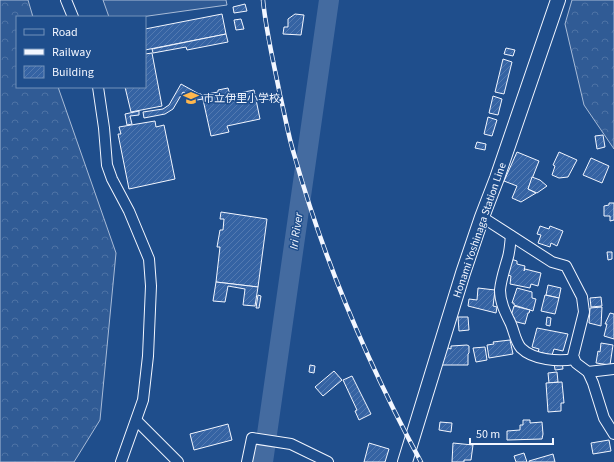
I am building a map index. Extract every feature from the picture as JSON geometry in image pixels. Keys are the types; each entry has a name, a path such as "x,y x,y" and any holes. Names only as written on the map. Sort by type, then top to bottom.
{"main road":[{"name":"Honami Yoshinaga Station Line","path":"405,462 444,333 482,217 497,178 558,0"}],"street":[{"path":"66,0 73,16"},
{"path":"98,88 104,128 107,165 112,179 129,211 149,258 151,286 148,356 143,400 121,462"},
{"path":"482,217 552,262 566,266 582,297 584,312 573,356 576,363 588,372 604,418 614,434"},
{"path":"511,236 500,292 503,308 516,338 522,348 533,355 556,361 574,359"},
{"path":"588,372 614,369"},
{"path":"136,421 178,462"},
{"path":"247,462 252,438 290,444 328,462"}],"shaded area":[{"path":"103,0 226,0 227,5 146,16 109,16"}],"green space":[{"path":"0,0 28,0 33,16 16,16 16,88 58,88 116,253 100,420 74,462 0,462"},
{"path":"572,0 614,0 614,149 584,105 565,24"}],"building":[{"path":"245,4 247,11 234,13 233,7"},
{"path":"222,14 226,34 146,50 146,29"},
{"path":"295,14 304,15 301,35 283,34 284,27 288,27 288,19"},
{"path":"241,19 244,29 236,30 234,20"},
{"path":"226,34 228,42 187,50 186,47 153,53 152,49"},
{"path":"506,48 515,50 513,56 504,54"},
{"path":"152,53 162,106 131,112 125,88 146,88 146,54"},
{"path":"503,59 512,62 504,94 495,92"},
{"path":"181,84 201,94 203,99 197,100 183,92 173,109 165,114 144,118 143,112 163,109 169,105"},
{"path":"228,88 230,95 254,90 260,119 227,126 229,132 211,136 202,95 218,92 218,90"},
{"path":"493,96 502,99 498,115 489,113"},
{"path":"139,111 139,115 130,116 132,124 127,125 125,114"},
{"path":"488,117 497,120 492,136 484,134"},
{"path":"155,121 156,127 164,125 175,179 129,189 118,134 121,134 119,127"},
{"path":"603,135 605,147 597,149 595,136"},
{"path":"477,142 486,144 485,150 475,148"},
{"path":"517,152 539,161 528,189 536,193 521,202 512,198 517,186 504,181"},
{"path":"559,152 577,160 568,177 559,178 552,175 555,166 553,165"},
{"path":"591,158 609,166 602,183 583,175"},
{"path":"532,177 540,180 547,186 537,193 528,189"},
{"path":"609,203 614,203 614,220 610,221 610,216 604,216 604,206 609,205"},
{"path":"221,212 267,219 258,287 216,282 220,247 217,247 220,230 223,230 224,219 220,219"},
{"path":"540,226 549,229 550,226 563,231 557,246 551,243 550,247 538,243 541,235 537,234"},
{"path":"607,252 612,252 612,259 608,260"},
{"path":"511,259 517,261 517,264 525,266 524,271 525,269 541,273 538,286 531,284 530,288 510,284 511,276 508,275"},
{"path":"216,282 258,287 255,306 243,305 245,289 228,286 225,302 213,301"},
{"path":"548,285 561,288 559,298 546,295"},
{"path":"478,288 495,290 493,306 497,307 496,313 468,306 469,299 477,300"},
{"path":"517,288 532,292 532,298 536,299 533,311 512,303"},
{"path":"258,295 261,296 259,308 256,308"},
{"path":"545,295 559,298 555,314 541,311"},
{"path":"601,297 602,306 591,307 590,298"},
{"path":"514,306 530,310 525,324 513,321 514,317 511,316"},
{"path":"602,307 601,326 589,323 590,308"},
{"path":"610,313 614,314 614,339 604,336 607,324 605,324"},
{"path":"458,317 468,317 469,330 459,331"},
{"path":"547,317 551,318 550,326 546,325"},
{"path":"537,328 568,334 563,351 554,349 552,355 538,352 539,349 532,347"},
{"path":"510,340 513,354 489,358 487,345 494,344 493,342"},
{"path":"601,343 613,345 610,365 596,363 598,351 600,352"},
{"path":"451,346 469,346 468,365 439,365 446,347 451,349"},
{"path":"485,347 487,360 476,362 473,348"},
{"path":"562,361 563,369 555,370 554,362"},
{"path":"310,365 315,366 314,373 309,372"},
{"path":"334,371 342,380 323,396 315,387"},
{"path":"557,372 558,382 549,383 548,373"},
{"path":"352,376 371,414 359,420 355,411 357,410 343,380"},
{"path":"562,382 564,403 561,403 561,411 548,412 546,383"},
{"path":"523,420 530,420 530,423 542,422 542,439 507,440 507,431 520,430 520,425 523,425"},
{"path":"440,422 452,423 451,432 439,430"},
{"path":"228,424 232,440 194,450 190,434"},
{"path":"609,440 611,451 593,454 591,443"},
{"path":"369,443 389,449 385,462 364,462"},
{"path":"453,443 473,445 471,460 464,460 464,462 452,462"},
{"path":"524,453 527,462 516,462 514,456"},
{"path":"553,454 555,462 529,462 529,461"}],"waterway":[{"name":"Iri River","path":"263,462 329,0"}],"railway":[{"path":"263,0 270,48 290,140 319,233 333,273 365,350 421,462"}],"place":[{"name":"市立伊里小学校","path":"191,98"}]}
